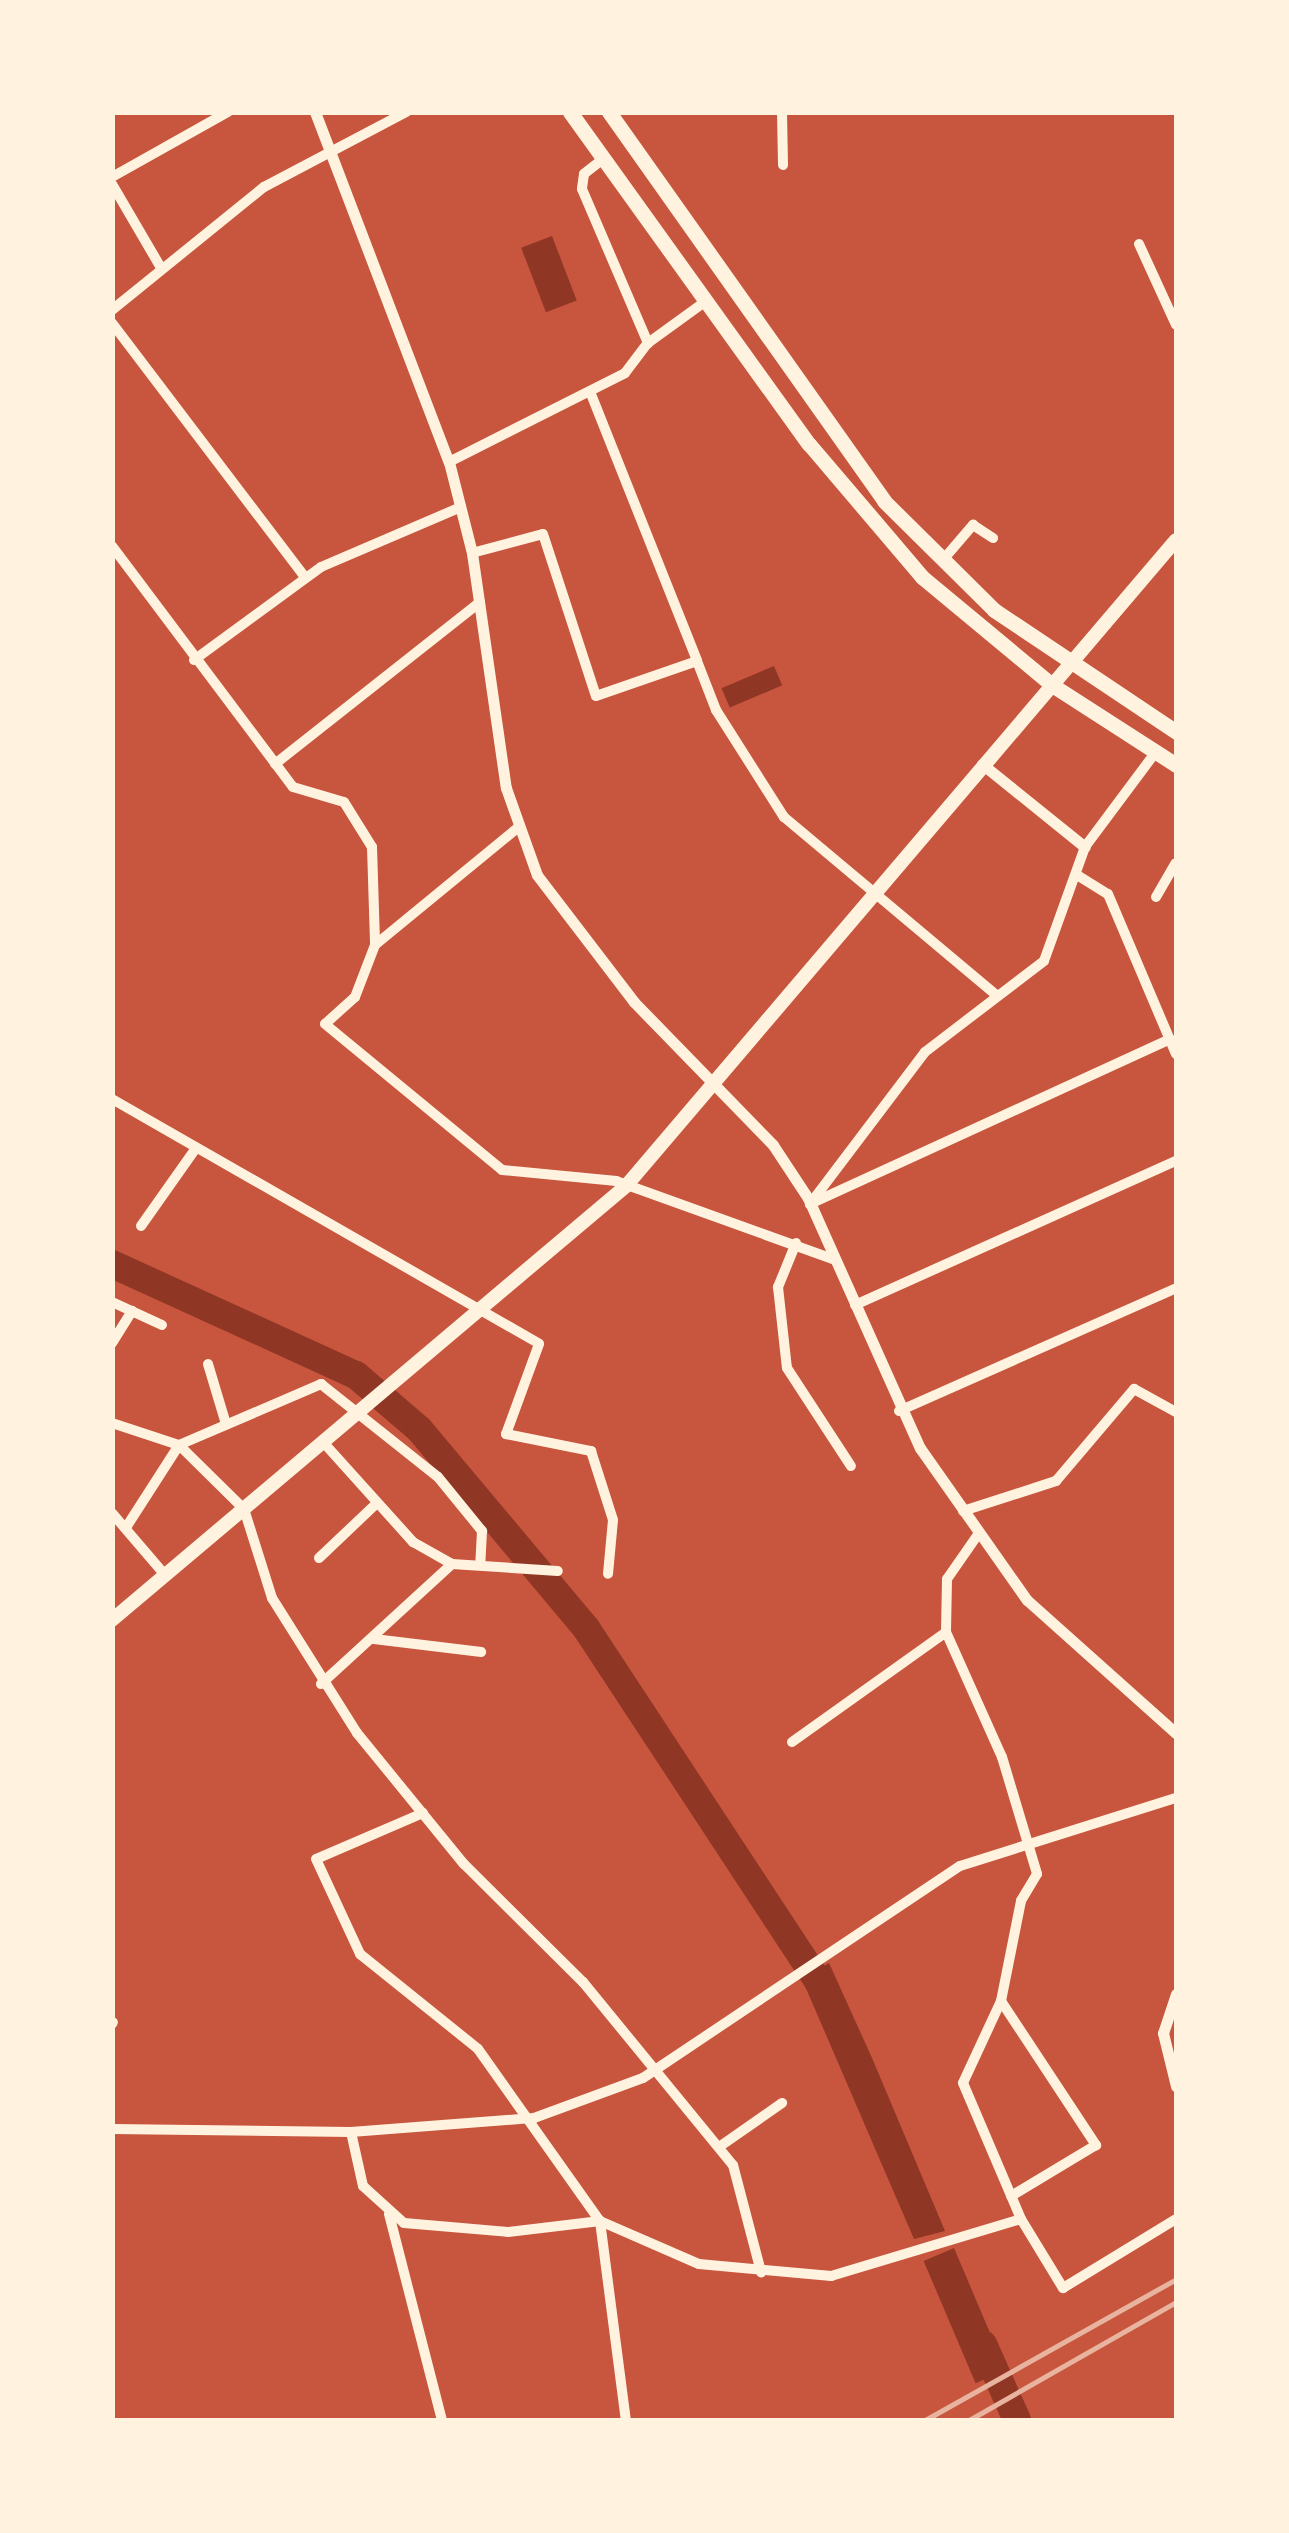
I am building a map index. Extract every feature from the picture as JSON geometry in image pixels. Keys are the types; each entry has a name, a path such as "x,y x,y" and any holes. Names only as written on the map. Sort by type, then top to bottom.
{"main road":[{"path":"570,112 706,300 909,562 1052,685 1176,765"},
{"path":"610,112 852,460 941,562 1072,663 1176,732"},
{"path":"112,1620 165,1575 247,1516 323,1442 626,1186 716,1088 872,894 1176,540"}],"street":[{"path":"112,176 228,112"},
{"path":"315,112 449,462 472,553 516,829 560,915 716,1088 773,1145 810,1204 899,1411 963,1511 1027,1600 1176,1734"},
{"path":"112,310 264,188 406,112"},
{"path":"782,112 783,165"},
{"path":"603,159 584,174 582,190 648,343"},
{"path":"112,184 161,268"},
{"path":"1139,244 1176,325"},
{"path":"449,462 591,394 625,373 648,343 706,300"},
{"path":"112,323 305,577"},
{"path":"591,394 716,710 784,817 997,996"},
{"path":"194,660 305,577 461,507"},
{"path":"941,562 973,525 993,538"},
{"path":"472,553 543,534 596,696 696,661"},
{"path":"112,546 293,787 356,812 378,878 376,945 355,997 325,1024 479,1158 524,1175 626,1186 836,1260"},
{"path":"112,570 124,562"},
{"path":"275,764 480,602"},
{"path":"810,1204 925,1052 1044,961 1084,847 1156,753"},
{"path":"982,764 1084,847"},
{"path":"376,945 516,829"},
{"path":"1156,897 1176,862"},
{"path":"1077,876 1108,894 1176,1054"},
{"path":"810,1204 1170,1039"},
{"path":"112,1099 539,1344 506,1434 591,1451 604,1474 608,1574"},
{"path":"140,1226 196,1148"},
{"path":"855,1305 1176,1161"},
{"path":"796,1243 778,1287 787,1368 851,1466"},
{"path":"899,1411 1176,1288"},
{"path":"112,1302 162,1324"},
{"path":"114,1338 132,1311"},
{"path":"208,1364 226,1424"},
{"path":"127,1526 179,1446 320,1384 362,1409 428,1467 482,1531 480,1564"},
{"path":"963,1511 1056,1480 1134,1390 1176,1412"},
{"path":"112,1423 179,1446 247,1516 272,1598 320,1684 422,1813 655,2070 733,2166 761,2272"},
{"path":"323,1442 413,1542 452,1564 558,1570"},
{"path":"318,1558 376,1504"},
{"path":"112,1513 165,1575"},
{"path":"979,1532 947,1579 946,1632 1032,1844 1037,1874 1021,1900 1001,2001 962,2082 1021,2219 1063,2288 1176,2219"},
{"path":"320,1684 452,1564"},
{"path":"792,1742 946,1632"},
{"path":"374,1638 481,1652"},
{"path":"112,2129 351,2132 534,2118 655,2070 795,1972 960,1866 1176,1798"},
{"path":"422,1813 316,1860 360,1954 478,2049 534,2118 600,2221 626,2420"},
{"path":"1176,1994 1163,2033 1176,2086"},
{"path":"1001,2001 1096,2145 1011,2196"},
{"path":"718,2147 782,2104"},
{"path":"351,2132 363,2186 389,2214 442,2420"},
{"path":"389,2214 474,2232 600,2221 663,2256 761,2272 831,2276 1021,2219"}],"shaded area":[{"path":"552,236 577,300 546,312 521,248"},
{"path":"774,666 782,685 730,708 722,688"},
{"path":"829,1963 945,2231 914,2239 802,1979"},
{"path":"954,2248 1006,2370 976,2383 924,2261"}],"waterway":[{"path":"112,1264 356,1375 419,1429 586,1628 827,1995"},
{"path":"983,2344 1017,2420"}],"railway":[{"path":"925,2420 1176,2279"},
{"path":"969,2420 1176,2302"}]}
